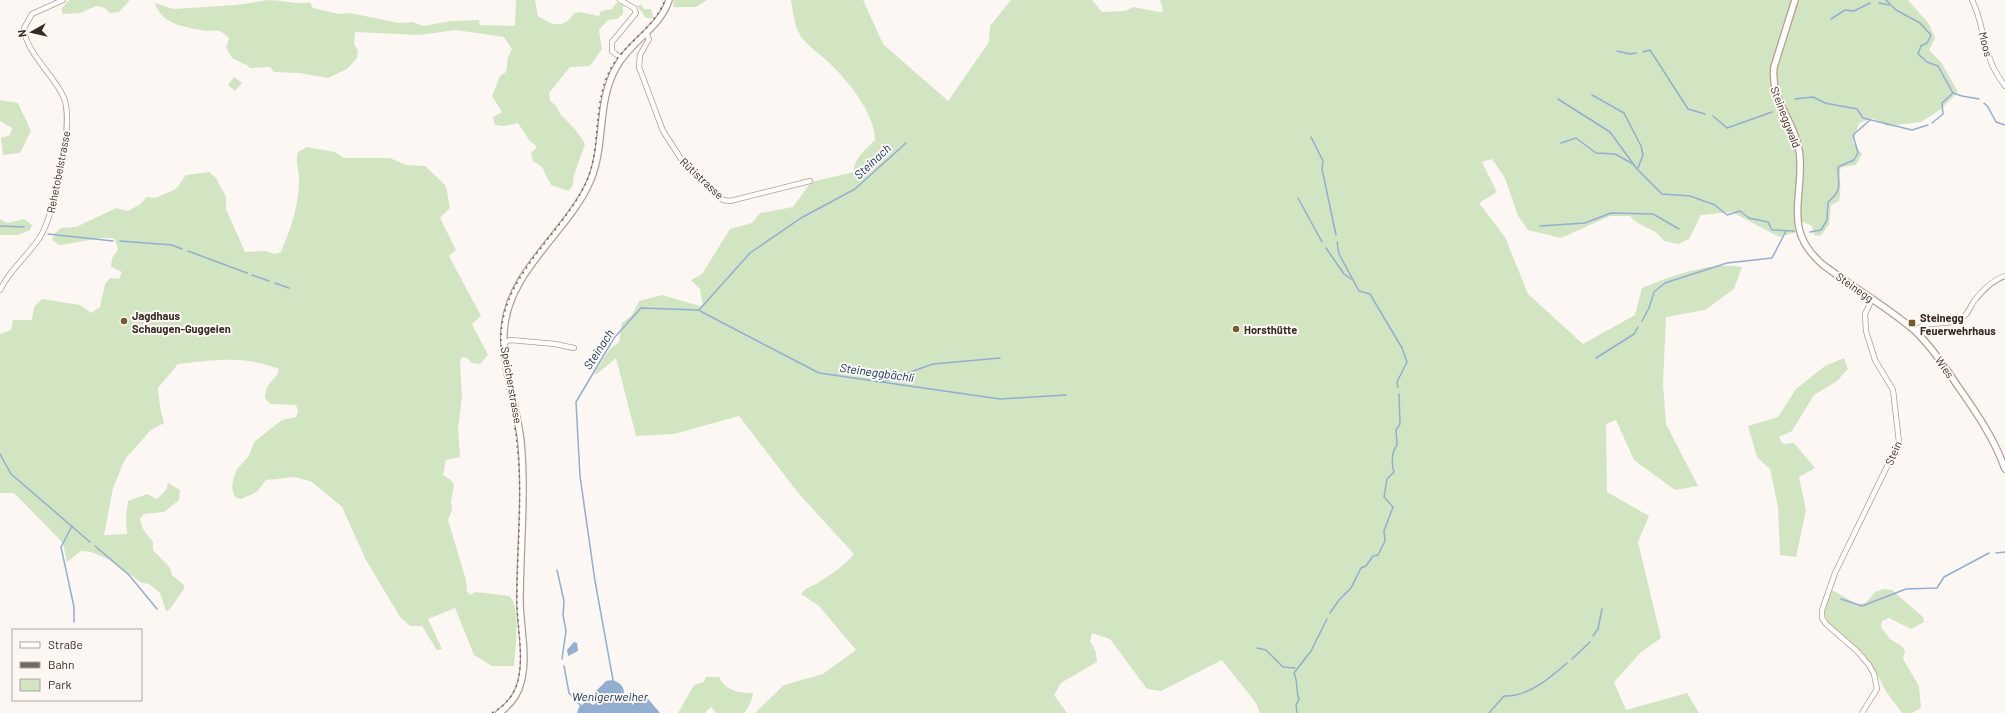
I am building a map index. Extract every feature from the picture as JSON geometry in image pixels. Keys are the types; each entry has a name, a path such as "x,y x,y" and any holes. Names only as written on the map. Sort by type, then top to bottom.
{"main road":[{"name":"Speicherstrasse","path":"499,713 509,704 518,692 523,674 524,660 520,600 522,462 519,426 504,342 507,316 518,287 578,204 589,185 598,156 606,90 612,75 622,59 662,15 669,0"},
{"name":"Steineggwald","path":"1795,0 1772,78 1776,96 1799,148 1801,170 1798,219 1802,238"},
{"name":"Steinegg","path":"1802,238 1815,258 1915,331"},
{"name":"Wies","path":"1915,331 1936,354 1986,427 2000,455 2005,470"}],"street":[{"name":"Rehetobelstrasse","path":"0,290 11,272 30,251 45,228 51,212 60,172 67,120 65,102 60,90 27,42 24,28 30,17 36,12 56,5 63,0"},
{"path":"620,0 634,8 636,13 612,42 612,51 622,59"},
{"name":"Moos","path":"1972,0 1982,23 1989,59 2005,86"},
{"name":"Rütistrasse","path":"646,33 650,39 640,55 639,67 663,131 683,162 723,200 730,201 810,181"},
{"path":"1915,331 1921,326 1950,323 1967,315 1974,302 1988,286 1995,280 2005,276"},
{"name":"Stein","path":"1862,713 1874,696 1877,689 1876,682 1869,665 1857,651 1831,629 1822,618 1822,610 1835,573 1858,523 1899,442 1893,390 1875,360 1866,331 1865,314 1872,299"},
{"path":"504,342 511,340 555,344 574,348"}],"green space":[{"path":"69,0 129,1 119,12 110,13 105,8 96,6 80,13 63,14 61,9"},
{"path":"268,0 299,3 310,2 313,8 339,14 350,13 399,23 413,22 423,26 451,21 479,20 480,25 515,26 516,0 535,0 538,16 548,22 558,24 566,22 574,13 580,12 599,16 601,11 612,9 616,3 623,4 623,14 617,19 608,20 599,30 602,49 590,66 570,67 549,93 550,101 578,133 585,144 574,175 573,185 569,191 551,185 542,167 533,161 531,153 537,147 529,140 518,123 504,126 495,125 493,117 502,112 492,96 500,76 506,72 508,57 512,49 504,37 455,30 420,35 355,32 354,44 358,51 357,58 347,69 328,78 300,73 274,72 270,67 250,68 247,65 233,59 226,48 229,38 223,33 218,31 207,31 184,27 169,21 158,10 155,3 174,9 236,5"},
{"path":"674,0 707,0 696,7 673,7"},
{"path":"791,0 863,0 883,44 948,101 989,42 990,26 1011,0 1092,0 1102,12 1125,11 1134,7 1159,12 1163,11 1160,0 1908,0 1929,24 1935,38 1929,50 1941,62 1958,92 1941,109 1921,122 1887,126 1873,118 1859,123 1853,142 1862,154 1856,165 1841,167 1839,201 1831,205 1829,225 1820,236 1814,235 1812,226 1796,219 1797,232 1779,237 1732,212 1701,215 1689,239 1678,244 1664,241 1652,230 1639,224 1630,216 1610,216 1561,238 1528,230 1518,216 1505,178 1492,159 1482,162 1497,192 1479,203 1505,237 1528,294 1583,344 1635,315 1642,288 1678,274 1704,268 1717,266 1742,267 1734,289 1705,310 1666,317 1663,384 1666,424 1698,486 1675,490 1634,460 1616,420 1606,424 1607,492 1649,516 1638,542 1661,638 1641,652 1614,682 1626,710 1687,693 1699,713 1260,713 1256,703 1222,660 1161,691 1147,689 1110,639 1092,633 1090,641 1096,652 1097,662 1061,683 1054,695 1067,713 755,713 784,685 823,674 856,650 819,606 801,594 804,590 838,569 854,554 799,494 739,416 674,434 636,436 616,358 597,374 594,374 609,350 619,342 622,323 632,315 639,301 662,295 703,307 700,289 691,280 702,274 730,229 752,223 760,213 793,207 811,182 854,172 854,167 858,158 875,140 874,130 870,119 851,86 835,68 809,46 800,35 795,23"},
{"path":"641,4 644,9 651,9 654,18 646,18 637,6"},
{"path":"234,77 242,83 235,91 228,85"},
{"path":"0,100 18,103 31,131 20,153 3,155 1,138 10,135 12,128 0,121"},
{"path":"307,147 335,152 344,158 390,158 406,165 425,166 446,186 450,208 440,218 456,250 449,256 481,316 472,324 488,355 480,364 472,363 467,358 462,357 460,361 462,396 458,429 460,457 446,460 443,475 451,480 454,485 451,501 452,510 448,520 466,580 467,591 470,595 475,592 510,596 513,602 516,620 514,666 492,666 474,655 455,608 428,619 442,649 437,650 422,626 410,626 400,617 366,560 342,507 312,482 295,477 266,480 257,492 241,499 235,497 232,488 233,480 237,469 248,457 255,441 282,420 296,417 298,411 296,405 270,404 265,398 267,388 278,373 279,369 241,360 217,360 178,364 158,388 160,407 164,423 151,430 125,459 113,488 104,535 127,534 126,517 128,501 147,494 157,499 166,490 168,483 180,490 179,500 164,512 144,514 140,519 143,529 153,542 153,550 170,568 172,575 184,585 184,589 169,610 166,611 160,593 149,584 142,583 108,559 91,552 81,551 67,562 63,543 14,493 0,493 0,334 11,330 13,320 32,320 34,307 42,299 80,305 91,313 100,307 105,284 110,278 119,279 122,272 111,267 112,258 118,250 115,239 104,238 59,245 52,240 55,233 61,228 76,227 116,208 128,211 139,205 147,197 155,198 176,189 186,175 209,172 216,178 226,197 226,209 245,252 266,251 275,254 281,252 291,225 298,198 299,179 297,156 298,152"},
{"path":"0,219 7,223 24,219 32,225 30,230 18,235 0,235"},
{"path":"1844,358 1848,369 1837,381 1814,395 1792,431 1779,437 1783,444 1794,443 1815,468 1799,477 1806,510 1796,557 1780,555 1778,507 1770,469 1757,457 1748,426 1778,417 1796,389 1825,366"},
{"path":"1884,589 1892,590 1923,617 1924,622 1911,629 1889,618 1882,621 1881,627 1890,639 1902,646 1905,651 1903,659 1919,686 1921,708 1912,713 1902,713 1884,688 1867,659 1855,646 1831,626 1825,615 1825,602 1832,590 1857,604 1866,603 1875,592"},
{"path":"706,677 719,677 725,685 733,690 753,693 750,704 744,713 716,713 711,707 705,713 678,713 694,685 704,682"}],"water":[{"path":"574,642 577,643 578,651 568,656 567,650"},
{"name":"Wenigerweiher","path":"613,680 620,684 623,688 623,702 628,701 632,695 632,705 638,700 636,695 643,693 660,713 577,713 579,707 587,701 593,705 596,703 595,692 606,681"}],"waterway":[{"path":"1886,0 1896,10 1920,23 1931,35 1927,43 1921,46 1918,54 1927,62 1938,66 1953,93 1979,99"},
{"path":"1831,19 1845,10 1854,11 1870,3"},
{"path":"1879,3 1889,5"},
{"path":"1643,52 1650,50 1688,109 1705,114"},
{"path":"1617,51 1630,54 1636,53"},
{"path":"1932,123 1943,114 1942,103 1953,93"},
{"path":"1592,95 1624,113 1641,146 1643,155 1638,168"},
{"path":"1795,99 1813,97 1825,103 1857,109 1863,118 1912,130 1928,125"},
{"path":"1558,99 1610,132 1637,169 1662,194 1690,196 1715,205 1727,215 1740,211 1749,218 1768,222 1772,230 1794,231"},
{"path":"1984,103 1988,107 1996,122 2005,125"},
{"path":"1713,116 1727,128 1772,112"},
{"path":"1810,232 1821,230 1827,220 1828,202 1836,194 1839,186 1838,167 1854,160 1858,153 1853,135 1870,120"},
{"path":"1311,137 1323,161 1322,169 1336,235"},
{"path":"1561,143 1576,138 1596,153 1615,154 1633,164"},
{"name":"Steinach","path":"613,680 595,581 580,476 576,402 614,338 641,308 699,310 750,253 801,218 855,189 906,143"},
{"path":"1298,198 1322,242"},
{"path":"1540,226 1585,223 1611,213 1653,214 1679,229"},
{"path":"0,226 24,227"},
{"path":"1642,321 1649,308 1654,292 1665,283 1727,263 1772,258 1786,231"},
{"path":"48,234 113,241"},
{"path":"120,241 172,245 182,249"},
{"path":"1337,242 1339,254 1359,291 1370,294 1402,348 1407,362 1397,382 1398,387"},
{"path":"1326,248 1344,274 1351,279"},
{"path":"188,251 247,273"},
{"path":"252,275 269,281"},
{"path":"275,283 289,288"},
{"name":"Steineggbächli","path":"700,311 819,373 1000,399 1066,395"},
{"path":"1596,358 1634,334 1638,327"},
{"path":"882,382 933,364 1000,358"},
{"path":"1330,613 1339,600 1351,588 1361,568 1366,566 1373,556 1378,555 1385,541 1384,531 1393,507 1384,497 1387,479 1394,472 1392,458 1397,445 1396,430 1400,424 1399,394"},
{"path":"0,454 11,474 90,542"},
{"path":"72,526 61,547 74,607 74,622"},
{"path":"95,546 129,575 157,609"},
{"path":"1996,553 2005,552"},
{"path":"1841,599 1862,606 1906,589 1937,588 1944,577 1989,553"},
{"path":"557,570 564,601 563,615 566,631 562,659"},
{"path":"1593,636 1598,629 1602,609"},
{"path":"1297,713 1296,705 1299,699 1294,673 1311,651 1327,619"},
{"path":"1572,659 1590,642"},
{"path":"1257,648 1266,650 1283,667 1295,668"},
{"path":"1489,713 1504,696 1522,693 1538,686 1567,663"},
{"path":"564,666 569,693 581,706"}],"railway":[{"path":"492,713 505,703 514,691 520,671 520,640 517,609 520,483 515,431 503,367 501,341 503,318 510,296 521,277 533,258 575,203 586,183 594,155 601,97 604,83 610,70 616,60 654,19 665,0"}],"place":[{"name":"Jagdhaus Schaugen-Guggeien","path":"124,321"},
{"name":"Steinegg Feuerwehrhaus","path":"1912,323"},
{"name":"Horsthütte","path":"1236,329"}]}
